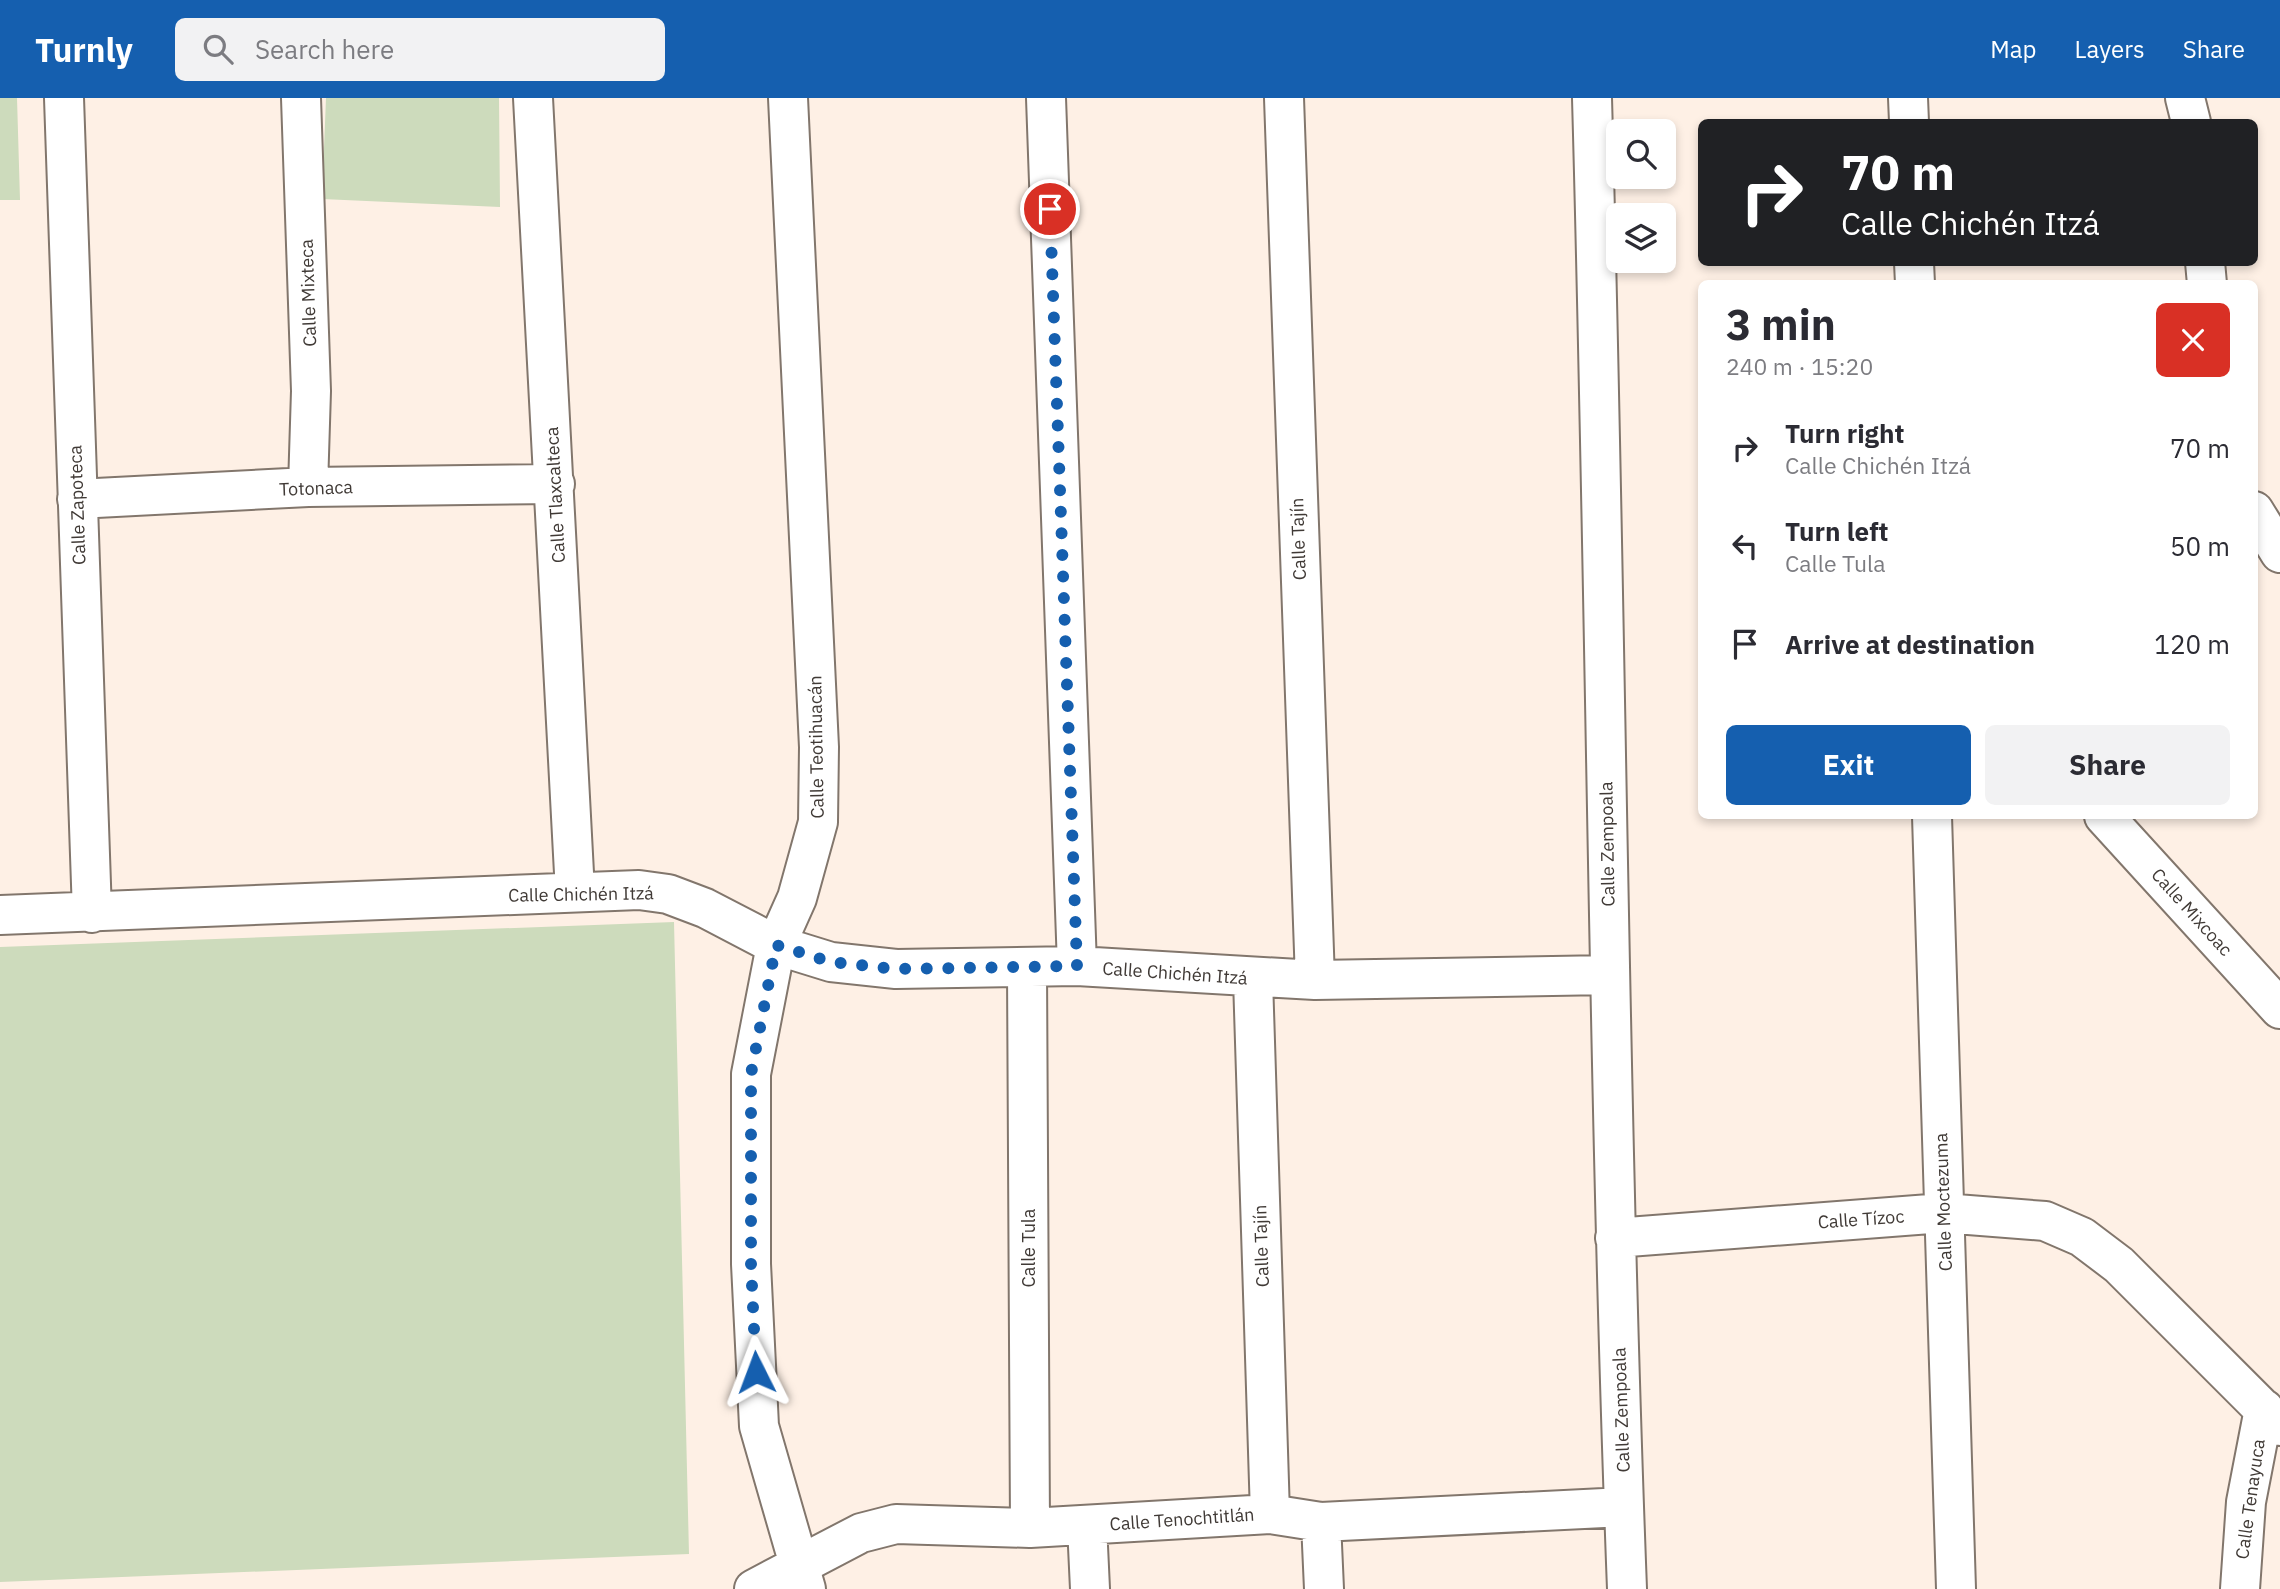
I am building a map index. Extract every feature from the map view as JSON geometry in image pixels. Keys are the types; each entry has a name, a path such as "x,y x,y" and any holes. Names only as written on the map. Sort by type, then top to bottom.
{"street":[{"name":"Calle Zapoteca","path":"64,98 92,913"},
{"name":"Calle Mixteca","path":"301,98 311,391 308,487"},
{"name":"Calle Tlaxcalteca","path":"533,98 575,892"},
{"name":"Calle Teotihuacán","path":"788,98 819,747 818,822 797,898 776,945 751,1074 751,1264 759,1426 776,1493 803,1576"},
{"path":"1046,98 1077,966"},
{"name":"Calle Tajín","path":"1284,98 1315,981"},
{"name":"Calle Zempoala","path":"1592,98 1604,516 1615,1238 1627,1589"},
{"path":"1908,98 1909,119"},
{"path":"2185,98 2190,119"},
{"name":"Totonaca","path":"77,499 308,487 555,484"},
{"path":"2258,518 2280,553"},
{"name":"Calle Moctezuma","path":"1932,819 1956,1589"},
{"name":"Calle Mixcoac","path":"2107,819 2280,1009"},
{"name":"Calle Chichén Itzá","path":"0,915 639,890 668,894 705,908 776,945 831,962 896,969 1027,969 1077,966 1315,981 1609,975"},
{"name":"Calle Tula","path":"1027,969 1030,1528"},
{"name":"Calle Tajín","path":"1253,979 1270,1514"},
{"name":"Calle Tízoc","path":"1615,1238 1943,1213 2045,1221 2082,1237 2128,1274 2272,1417"},
{"name":"Calle Tenayuca","path":"2240,1589 2246,1502 2272,1417"},
{"name":"Calle Tenochtitlán","path":"754,1589 803,1576 861,1533 896,1524 1030,1528 1270,1514 1321,1521 1624,1507"},
{"path":"1321,1521 1324,1589"},
{"path":"1087,1525 1090,1589"}],"green space":[{"path":"0,98 17,98 20,200 0,200"},
{"path":"326,98 499,98 500,207 322,199"},
{"path":"674,922 689,1554 0,1582 0,947"}],"route":[{"path":"756,1372 751,1264 751,1074 757,1028 776,945 831,962 896,969 1027,969 1077,966 1050,209"}]}
